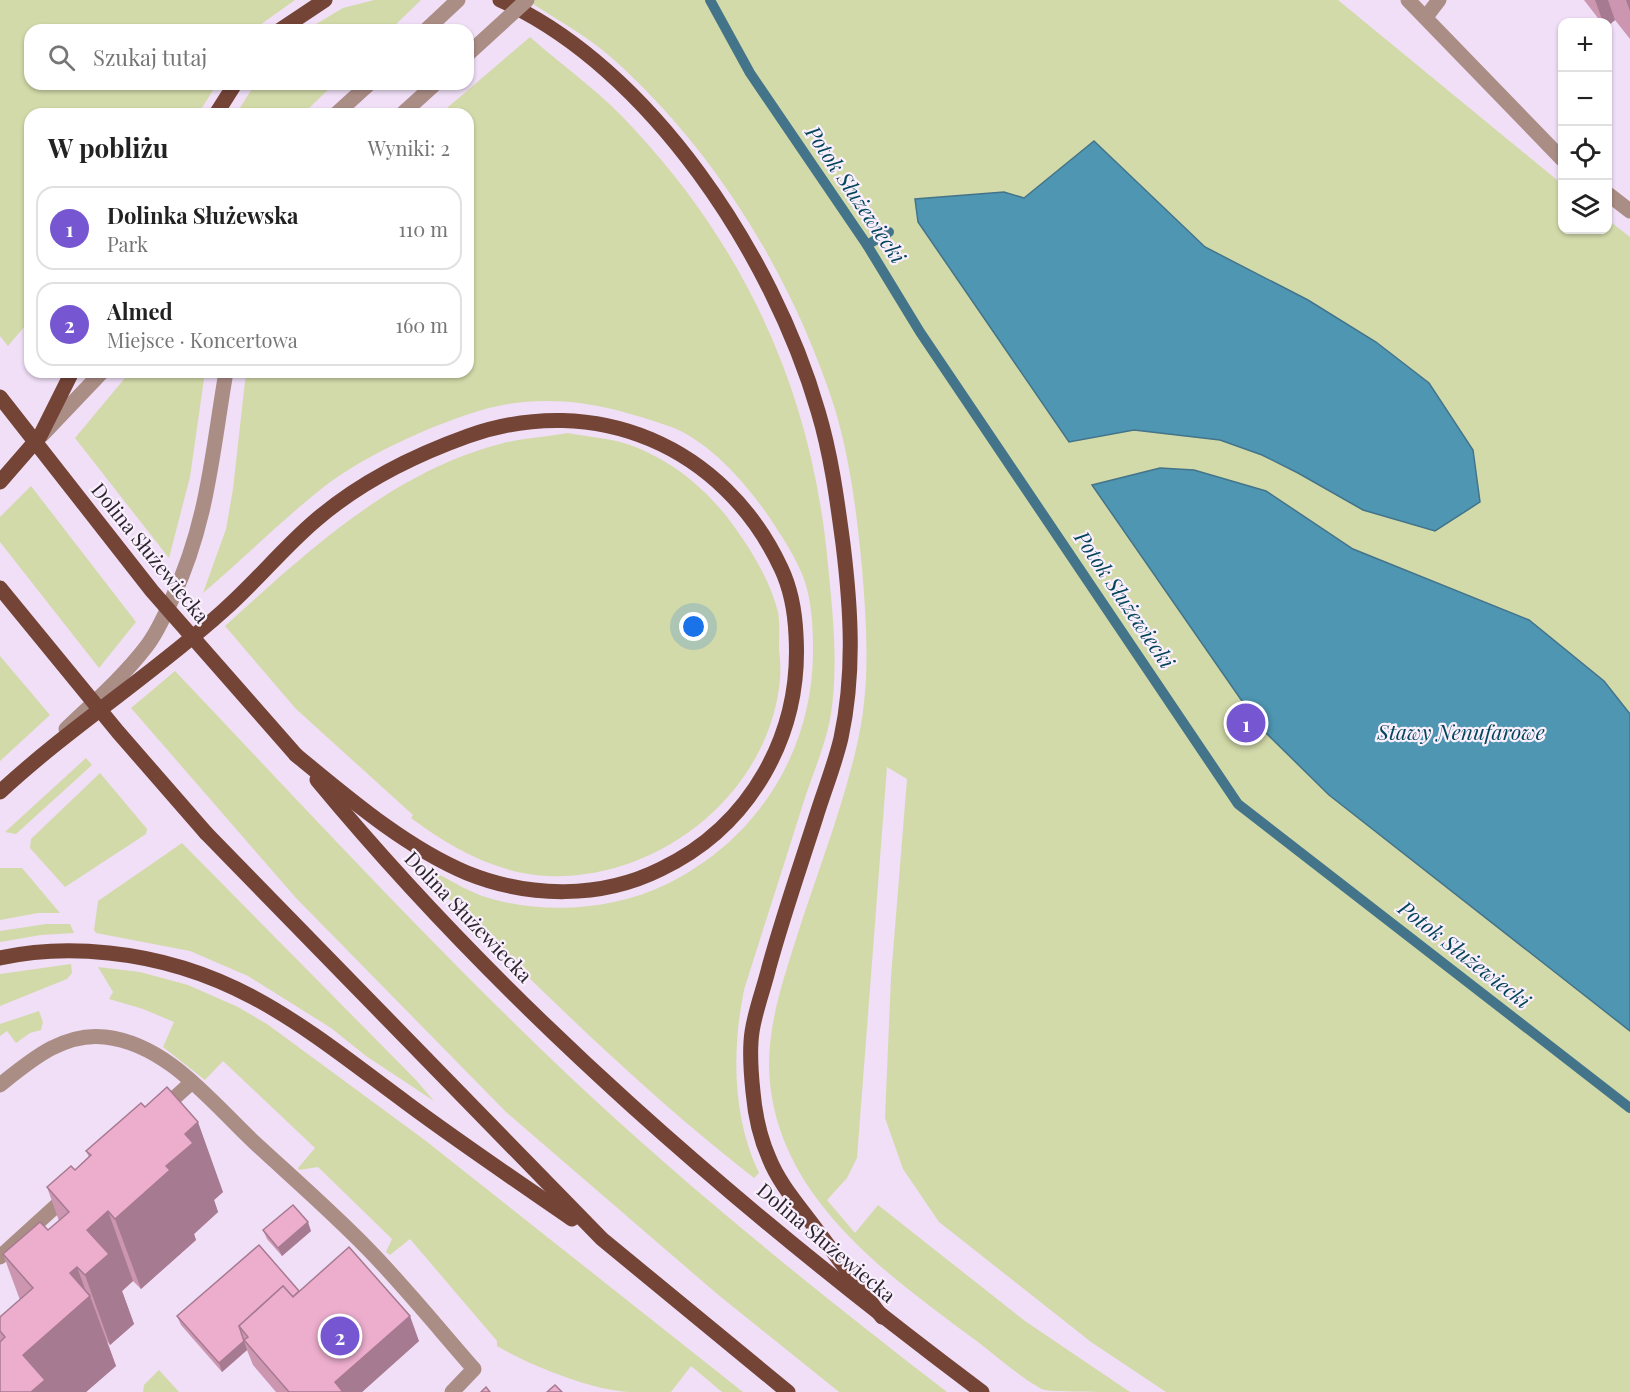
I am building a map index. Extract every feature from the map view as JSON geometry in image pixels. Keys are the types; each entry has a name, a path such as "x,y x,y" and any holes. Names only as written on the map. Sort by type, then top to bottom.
{"main road":[{"path":"289,24 325,0"},
{"path":"500,0 556,30 585,53 630,94 673,140 711,193 770,291 797,350 818,412 834,480 847,578 851,650 849,691 840,741 783,917 752,1032 751,1074 753,1098 769,1158 784,1185 882,1317"},
{"path":"220,108 231,90"},
{"path":"0,482 40,436 69,378"},
{"name":"Dolina Służewiecka","path":"0,397 152,591 427,908 522,1002 721,1183 882,1317 982,1392"},
{"path":"0,792 23,771 224,611 286,548 343,499 402,465 440,448 501,427 531,422 580,421 630,431 664,445 697,465 731,494 761,534 781,568 793,605 797,652 790,711 783,736 759,783 735,815 705,843 651,874 616,886 565,892 500,884 464,872 428,852 364,810 296,755"},
{"path":"0,588 118,732 206,833 602,1239"},
{"path":"0,958 36,952 84,950 152,959 220,980 301,1025 448,1133 602,1239 788,1392"}],"street":[{"path":"432,24 458,0"},
{"path":"474,49 527,0"},
{"path":"1408,0 1489,86 1558,154"},
{"path":"1426,17 1439,0"},
{"path":"343,108 362,90"},
{"path":"409,108 428,90"},
{"path":"1612,197 1630,212"},
{"path":"40,436 96,378"},
{"path":"23,771 119,678 147,646 164,615 196,541 207,500 225,378"},
{"path":"0,1085 46,1050 65,1042 104,1037 135,1045 160,1057 192,1082 369,1249 474,1369 452,1392"},
{"path":"154,1117 192,1082"},
{"path":"0,1257 84,1181"}],"green space":[{"path":"0,0 295,0 261,24 24,24 24,90 213,90 202,108 24,108 24,327 8,346 0,336"},
{"path":"374,0 421,0 396,24 316,24 343,8"},
{"path":"527,0 1338,0 1558,181 1558,234 1612,234 1612,223 1630,237 1630,1392 1166,1392 1091,1342 939,1222 903,1169 885,1118 891,977 907,779 887,767 857,1158 847,1178 827,1200 855,1233 878,1205 1025,1321 1130,1392 1051,1391 1036,1386 903,1285 869,1256 810,1190 789,1152 775,1110 769,1065 771,1033 786,970 843,797 856,749 864,704 866,636 862,568 852,487 844,446 834,406 817,357 773,263 746,218 685,133 613,59 582,35"},
{"path":"530,37 597,93 634,129 675,176 711,226 742,277 768,330 790,386 808,443 820,503 828,565 835,662 833,701 824,742 744,990 740,1013 736,1059 737,1083 744,1129 759,1173 754,1178 627,1071 546,995 428,878 434,872 482,896 528,906 552,908 600,905 646,893 700,865 729,842 754,816 775,786 792,754 804,719 811,683 813,629 804,579 787,545 748,489 726,465 701,444 674,428 616,410 600,406 549,401 498,406 463,416 422,432 341,474 294,512 203,593 226,529 233,489 245,378 474,378 474,108 447,108 468,90 474,90 474,85"},
{"path":"251,90 328,90 309,108 240,108"},
{"path":"125,378 204,378 190,477 169,558 75,438"},
{"path":"568,433 615,441 647,452 678,470 718,506 752,553 771,591 779,616 780,675 772,720 755,759 731,793 702,822 667,846 629,863 589,874 547,876 510,870 475,857 458,849 411,818 413,815 296,709 225,626 287,570 352,518 422,474 460,457 500,444"},
{"path":"31,486 136,622 99,668 0,542 0,517"},
{"path":"0,656 50,715 0,761"},
{"path":"175,671 418,926 568,1075 613,1117 754,1238 947,1392 839,1392 716,1293 506,1112 296,898 131,708"},
{"path":"86,758 92,765 16,834 5,832"},
{"path":"100,773 147,829 146,834 65,887 30,848 31,839"},
{"path":"182,843 434,1101 366,1056 331,1028 248,976 190,951 96,933 94,930 98,901"},
{"path":"0,868 22,868 60,913 38,913 0,920"},
{"path":"46,924 70,924 74,933 41,935 0,942 0,931"},
{"path":"71,964 72,973 67,979 0,1006 0,974"},
{"path":"98,967 140,972 188,985 238,1007 267,1024 426,1141 743,1392 722,1392 691,1366 671,1392 629,1392 597,1387 526,1361 497,1346 497,1341 410,1239 390,1255 386,1252 392,1239 318,1167 299,1170 298,1168 315,1148 223,1061 205,1080 163,1047 174,1022 143,1009 109,999 113,992"},
{"path":"39,1011 43,1022 41,1030 30,1033 16,1043 7,1031 0,1036 0,1024"},
{"path":"159,1370 179,1392 143,1392 144,1385"}],"water":[{"path":"1094,141 1205,247 1308,300 1376,342 1429,383 1473,450 1480,502 1435,531 1363,510 1262,455 1220,440 1134,430 1069,442 918,222 915,199 1004,192 1024,198"},
{"name":"Stawy Nenufarowe","path":"1160,468 1194,470 1266,491 1353,549 1529,620 1604,681 1630,714 1630,1031 1329,795 1260,727 1092,485"}],"building":[{"path":"167,1087 198,1122 185,1134 193,1143 166,1166 170,1170 115,1219 108,1211 87,1230 109,1254 85,1275 77,1267 70,1273 90,1296 23,1355 45,1380 31,1392 0,1392 0,1342 5,1337 0,1331 0,1317 33,1288 3,1254 40,1222 48,1230 69,1212 47,1187 71,1166 75,1170 91,1155 86,1151 141,1103 145,1107"},
{"path":"293,1205 308,1222 278,1248 263,1230"},
{"path":"259,1245 299,1291 293,1297 283,1286 239,1326 244,1341 219,1363 177,1316"},
{"path":"349,1247 410,1316 335,1382 343,1392 289,1392 244,1340 248,1337 239,1326 283,1286 293,1297"},
{"path":"555,1385 562,1392 547,1392"}],"waterway":[{"name":"Potok Służewiecki","path":"710,0 750,73 867,245 920,332 1238,804 1630,1108"},
{"path":"867,245 889,232"}],"place":[{"name":"Dolinka Służewska","path":"1246,723"},
{"name":"Almed","path":"340,1336"}]}
